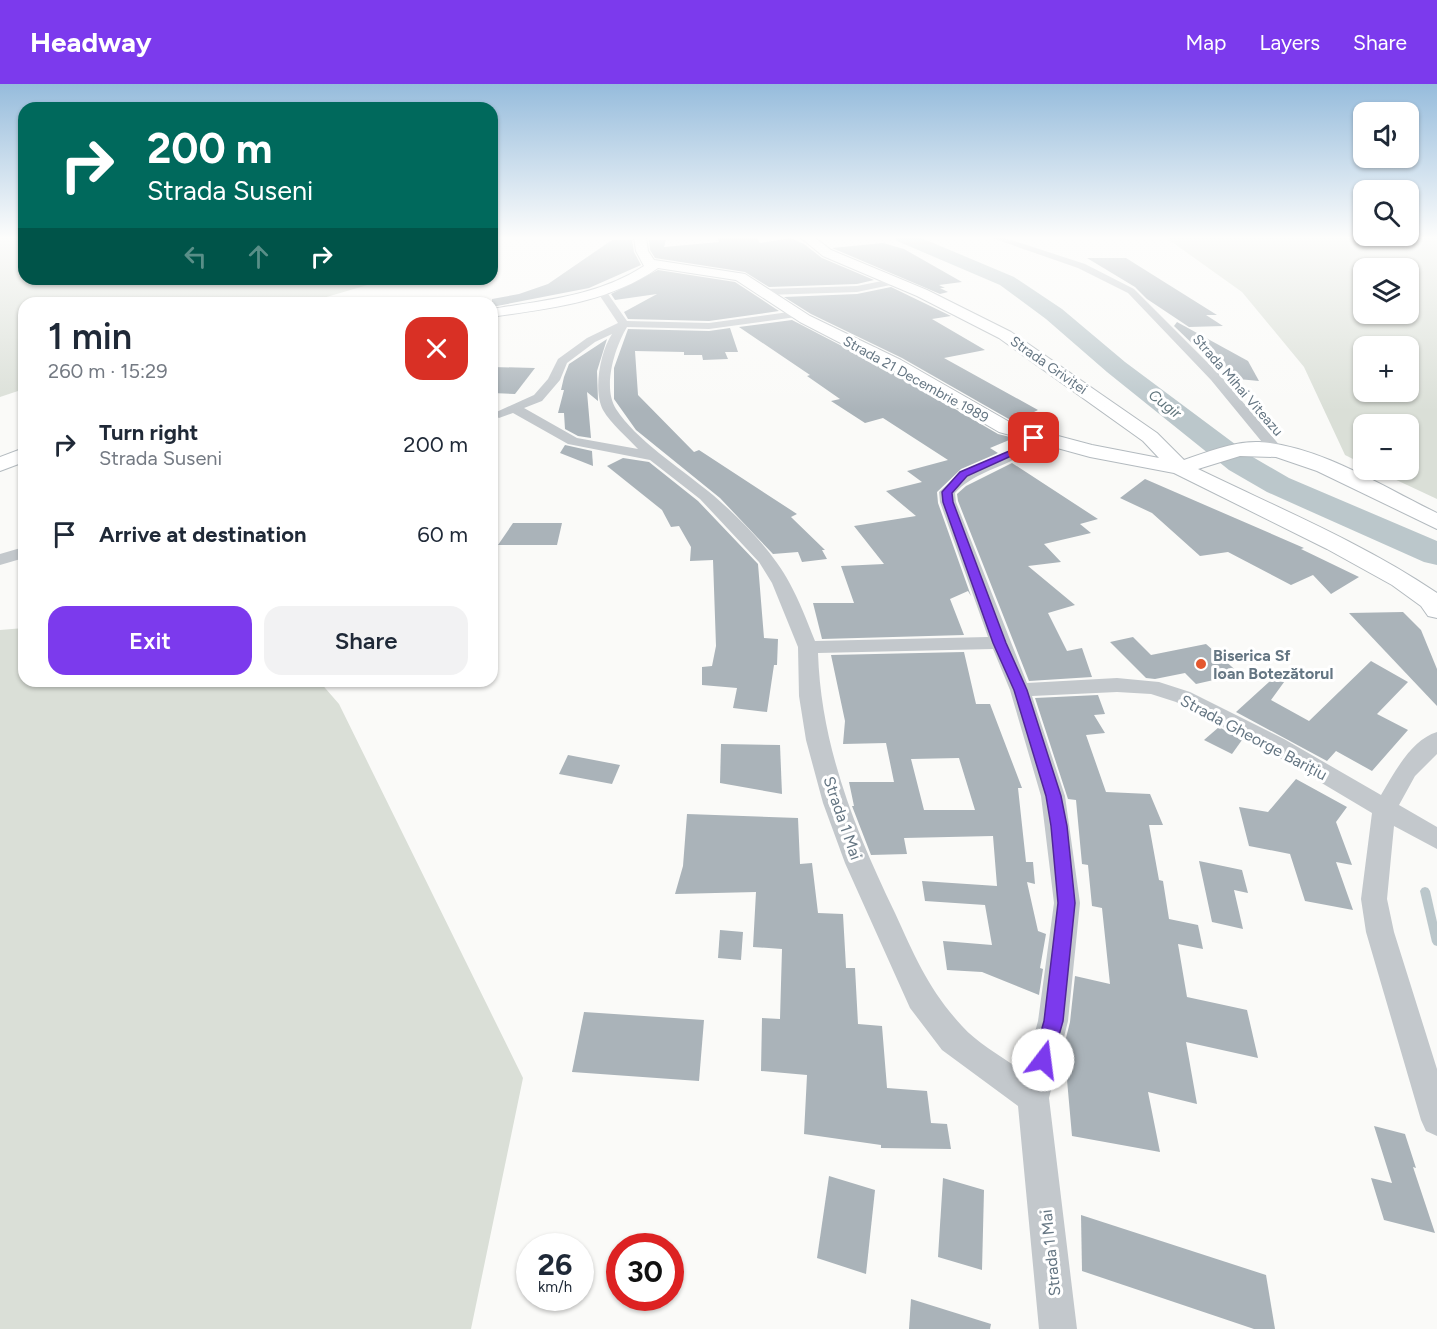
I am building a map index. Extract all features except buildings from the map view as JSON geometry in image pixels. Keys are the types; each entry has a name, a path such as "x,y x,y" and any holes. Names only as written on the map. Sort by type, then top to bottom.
{"main road":[{"path":"498,312 591,295"},
{"name":"Strada 21 Decembrie 1989","path":"770,295 796,314 895,364 1006,428 1034,438 1138,462 1180,468 1335,544 1401,580 1430,600 1437,610"},
{"name":"Strada Griviței","path":"926,295 1005,334 1150,437 1180,468"},
{"path":"1180,468 1251,448 1276,450 1318,465 1437,522"},
{"path":"0,465 18,457"}],"street":[{"path":"604,295 624,324"},
{"name":"Strada Mihai Viteazu","path":"1135,295 1215,377 1276,450"},
{"path":"498,418 546,391 562,361 577,349 624,324 709,326 796,314"},
{"name":"Strada 1 Mai","path":"624,324 611,344 604,378 609,409 654,456 705,496 766,559 781,583 808,648 809,696 818,740 836,803 858,863 920,998 953,1039 1033,1098 1058,1329"},
{"path":"516,409 573,441 654,456"},
{"path":"1033,1098 1053,1021 1066,903 1059,826 1053,796 1020,690 1000,643 948,502 947,492 963,474 1029,444 1034,438"},
{"path":"0,560 18,554"},
{"path":"808,648 1000,643"},
{"name":"Strada Gheorge Barițiu","path":"1020,690 1117,685 1152,687 1184,697 1276,745 1437,839"},
{"path":"1437,740 1407,770 1384,810 1374,899 1380,932 1437,1120"}],"shaded area":[{"path":"0,295 333,295 326,297 18,297 18,391 0,397"},
{"path":"1245,295 1353,295 1353,324 1419,324 1419,295 1437,295 1437,499 1396,480 1419,480 1419,414 1353,414 1353,459 1345,455 1304,367"},
{"path":"18,628 18,687 324,687 339,704 523,1078 471,1329 0,1329 0,630"}],"waterway":[{"name":"Cugir","path":"1027,295 1054,314 1116,367 1240,463 1278,485 1437,554"},
{"path":"1425,891 1437,942"}],"place":[{"name":"Biserica Sf Ioan Botezătorul","path":"1201,664"}],"route":[{"path":"1034,438 1029,444 963,474 947,492 948,502 1000,643 1020,690 1053,796 1059,826 1066,903 1053,1021 1043,1060"}]}
